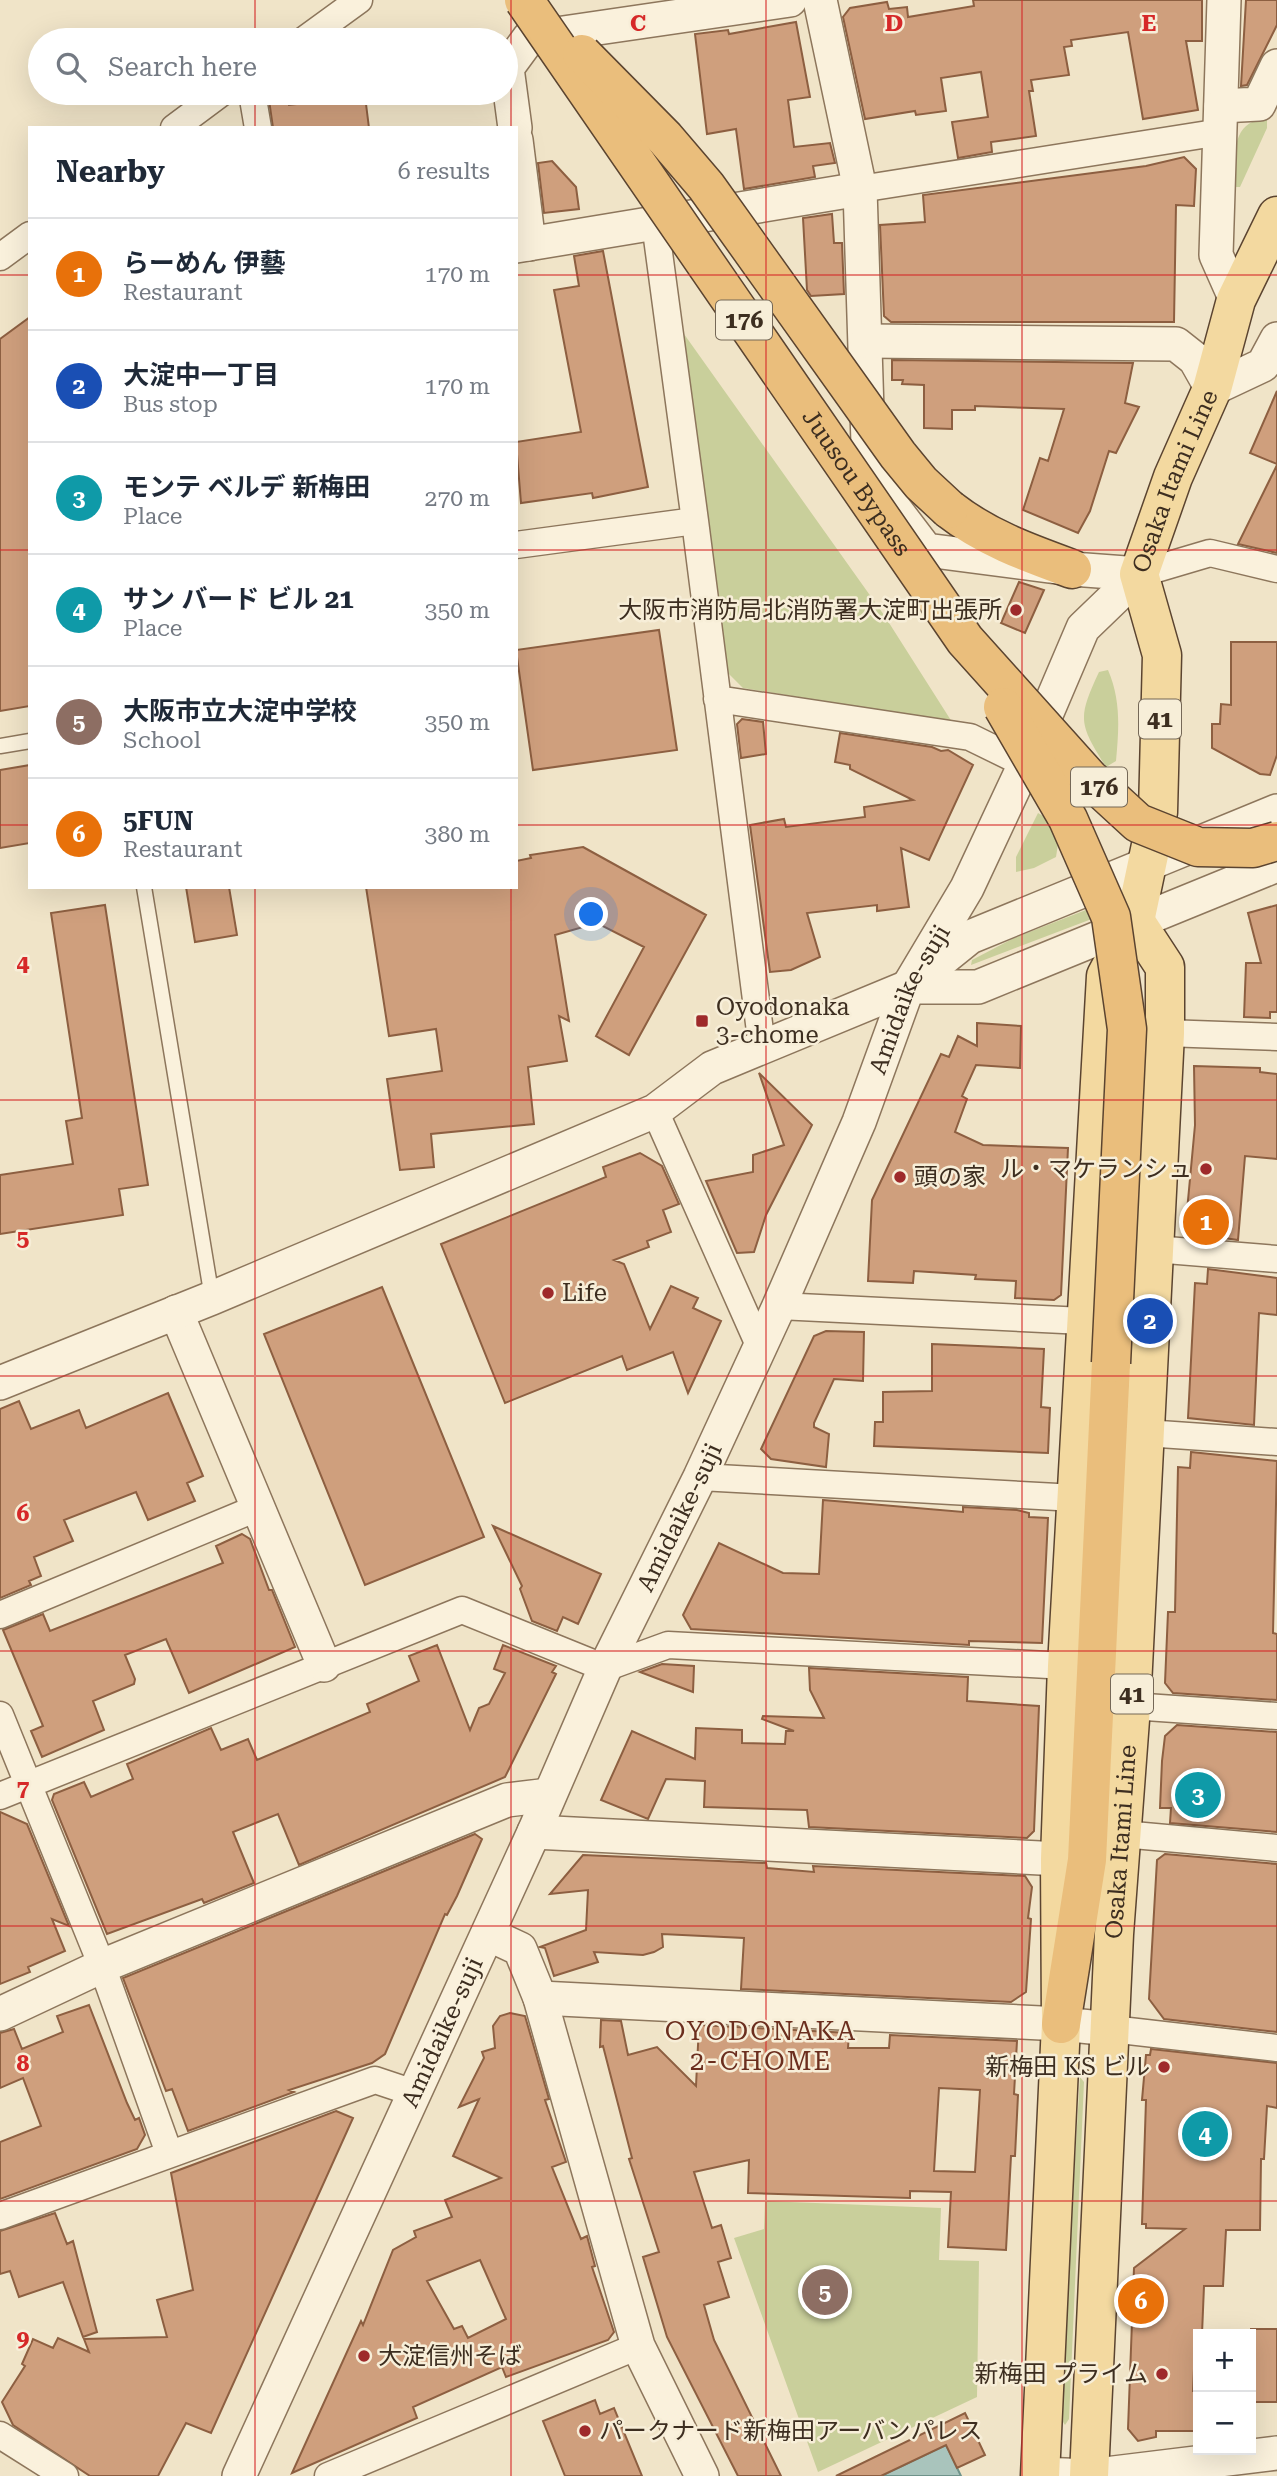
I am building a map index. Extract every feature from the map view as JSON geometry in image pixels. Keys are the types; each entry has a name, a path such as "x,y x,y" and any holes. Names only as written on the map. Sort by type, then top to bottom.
{"highway":[{"name":"Juusou Bypass","path":"524,0 965,640 1089,778 1138,823 1198,847 1253,848 1277,841"},
{"path":"529,0 666,138 706,186 898,455 921,483 948,509 975,529 1072,569"},
{"path":"965,640 1068,819 1111,917 1127,1029 1087,1860 1061,2024"}],"main road":[{"name":"Osaka Itami Line","path":"1040,2475 1061,2024 1060,1859 1067,1667 1084,1321 1106,976 1135,921 1157,812 1162,655 1139,574 1173,477 1212,389 1236,300 1277,216"},
{"name":"Osaka Itami Line","path":"1089,2476 1166,1033 1166,967 1135,921"}],"street":[{"path":"320,28 359,0"},
{"path":"518,54 529,38 790,0"},
{"path":"820,0 860,189 867,341 869,475 926,550 1072,569 1139,574 1210,553 1277,569"},
{"path":"1224,0 1216,256 1236,300"},
{"path":"518,170 523,245 860,189 1221,119 1259,104 1277,66"},
{"path":"177,126 205,105"},
{"path":"254,105 258,126"},
{"path":"512,105 515,126"},
{"path":"655,223 762,1047"},
{"path":"0,257 28,236"},
{"path":"867,341 1176,344 1195,359 1212,389 1263,365 1277,339"},
{"path":"518,545 695,521"},
{"name":"Amidaike-suji","path":"239,2476 488,1934 605,1668 700,1477 779,1306 859,1122 908,988 967,888 1025,764 1083,628 1139,574"},
{"path":"717,699 970,737 1025,764"},
{"path":"0,1383 212,1298 655,1111 712,1068 908,988 970,937 1277,810"},
{"path":"908,988 978,987 1277,865"},
{"path":"1166,1033 1277,1037"},
{"path":"655,1111 760,1345"},
{"path":"1154,1249 1277,1259"},
{"path":"779,1306 1084,1321"},
{"path":"176,1312 324,1665"},
{"path":"1144,1433 1277,1442"},
{"path":"700,1477 1076,1498"},
{"path":"0,1615 257,1508"},
{"path":"0,1796 462,1610 605,1668 668,1645 1067,1667"},
{"path":"1132,1706 1277,1716"},
{"path":"0,1715 102,1966 169,2153"},
{"path":"0,2014 102,1966 508,1800 549,1795"},
{"path":"534,1832 1060,1859"},
{"path":"1122,1834 1277,1848"},
{"path":"488,1934 520,1949 540,1998 638,2346 702,2476"},
{"path":"540,1998 1061,2024 1277,2048"},
{"path":"0,2216 376,2080 414,2093"},
{"path":"328,2476 638,2346"},
{"path":"0,2435 65,2476"},
{"path":"1040,2475 1089,2476 1277,2453"}],"lane":[{"path":"0,746 28,741"},
{"path":"144,889 212,1298"}],"green space":[{"path":"1267,119 1267,128 1240,187 1234,187 1235,154 1240,133 1255,121"},
{"path":"684,334 884,615 952,722 743,688 728,673"},
{"path":"1108,670 1115,692 1118,726 1116,761 1106,767 1090,741 1084,711 1099,672"},
{"path":"1038,813 1053,822 1058,844 1056,857 1034,868 1016,872 1016,857"},
{"path":"1091,908 1097,917 971,965 972,960 1014,938"},
{"path":"1080,2077 1084,2082 1069,2419 1065,2425 1061,2419 1061,2392"},
{"path":"765,2201 941,2208 939,2260 979,2261 977,2397 818,2472 734,2238 764,2229"}],"water":[{"path":"946,2445 961,2476 881,2476"}],"building":[{"path":"973,0 1202,0 1202,41 1186,41 1198,110 1143,119 1128,32 1071,40 1072,46 1064,47 1069,75 1031,80 1033,91 1029,91 1036,136 991,142 992,152 958,158 952,122 988,117 981,72 941,78 946,111 916,115 915,111 865,119 843,17 850,8 887,2 889,9 907,7 908,17 974,6"},
{"path":"1246,0 1277,0 1277,25 1247,85 1241,86"},
{"path":"796,22 810,97 788,100 794,147 830,143 835,163 813,166 815,177 744,189 736,129 707,134 695,34 728,30 729,34"},
{"path":"270,105 366,105 369,126 273,126"},
{"path":"1184,157 1196,169 1194,206 1176,205 1174,322 891,322 884,316 880,225 925,222 923,195 1146,166"},
{"path":"552,161 576,187 579,209 544,213 538,163"},
{"path":"832,214 834,243 842,243 844,294 811,296 807,290 803,218"},
{"path":"603,251 648,487 593,498 592,493 521,503 518,442 581,432 554,290 579,286 574,256"},
{"path":"28,318 28,706 0,711 0,339"},
{"path":"892,360 1133,363 1125,403 1139,407 1116,453 1109,451 1090,511 1078,533 1023,510 1040,458 1048,461 1064,409 975,406 975,410 952,410 952,429 924,428 924,385 902,384 903,380 892,380"},
{"path":"1277,391 1277,464 1250,453"},
{"path":"1277,465 1277,553 1238,544"},
{"name":"大阪市消防局北消防署大淀町出張所","path":"1019,582 1044,590 1025,633 1001,623"},
{"path":"659,630 677,750 533,770 518,650"},
{"path":"1231,642 1277,642 1277,755 1270,775 1260,774 1212,748 1212,724 1220,724 1221,704 1231,705"},
{"path":"742,719 763,722 766,754 741,758 737,724"},
{"path":"840,733 948,750 973,765 929,860 901,848 909,907 877,911 877,905 807,913 820,957 791,970 770,972 750,825 784,819 786,827 865,817 864,807 913,800 850,769 850,765 835,762"},
{"path":"28,765 28,843 0,848 0,770"},
{"path":"583,847 706,915 629,1055 596,1036 644,947 597,923 555,935 569,1021 559,1016 567,1061 528,1067 534,1124 431,1134 434,1167 400,1170 387,1079 442,1071 436,1029 389,1036 366,889 518,889 518,861 531,858 530,855"},
{"path":"186,889 229,889 237,935 195,942"},
{"path":"105,905 148,1185 119,1189 123,1215 0,1234 0,1175 73,1164 66,1121 82,1118 51,913"},
{"path":"1277,905 1277,1012 1270,1012 1270,1018 1244,1017 1246,963 1261,963 1248,913"},
{"path":"977,1023 1021,1026 1020,1068 976,1065 962,1096 967,1099 955,1132 983,1145 1068,1148 1061,1295 1054,1300 1015,1298 1016,1281 975,1279 976,1275 914,1271 913,1283 868,1281 872,1200 941,1054 949,1057 958,1036 977,1046"},
{"path":"1194,1066 1260,1068 1260,1072 1277,1074 1277,1159 1245,1156 1238,1240 1197,1234 1186,1222 1195,1125"},
{"path":"759,1073 812,1125 766,1215 754,1252 737,1253 706,1181 753,1172 753,1155 784,1145"},
{"name":"Life","path":"640,1153 662,1166 679,1204 663,1210 671,1232 647,1241 649,1247 614,1260 624,1264 650,1329 671,1286 698,1298 693,1308 721,1321 688,1393 673,1352 627,1370 622,1356 505,1403 441,1244 606,1177 603,1167"},
{"path":"1208,1269 1277,1278 1277,1315 1259,1313 1254,1425 1188,1418 1195,1283 1207,1284"},
{"path":"382,1287 484,1537 365,1585 264,1334"},
{"path":"826,1331 864,1332 863,1381 834,1379 814,1423 814,1427 829,1434 826,1467 771,1459 761,1449 814,1336"},
{"path":"932,1344 1044,1349 1041,1407 1050,1408 1048,1453 874,1446 875,1422 883,1422 883,1392 932,1391"},
{"path":"168,1393 203,1476 187,1483 195,1501 148,1520 136,1492 64,1520 73,1541 34,1557 41,1576 29,1581 31,1585 0,1598 0,1409 19,1401 31,1429 79,1410 86,1428"},
{"path":"1191,1452 1277,1461 1273,1633 1277,1634 1277,1700 1173,1693 1165,1683 1168,1612 1175,1612 1178,1467 1190,1468"},
{"path":"823,1500 963,1512 963,1507 1017,1510 1029,1513 1029,1517 1048,1518 1042,1643 969,1641 969,1645 691,1629 683,1615 719,1543 783,1573 819,1574"},
{"path":"493,1526 601,1574 578,1624 563,1617 557,1631 532,1621 520,1589 522,1586"},
{"path":"242,1534 250,1539 295,1647 189,1693 166,1639 125,1655 135,1679 134,1684 93,1701 104,1730 42,1757 31,1731 43,1726 3,1630 43,1614 50,1631 223,1563 216,1546"},
{"path":"437,1645 470,1730 479,1708 489,1704 505,1673 494,1669 503,1645 556,1666 552,1672 556,1674 505,1777 299,1865 278,1814 233,1832 254,1883 204,1903 202,1899 107,1934 52,1800 54,1794 84,1782 91,1797 133,1779 127,1764 211,1728 221,1750 248,1739 257,1760 370,1712 367,1704 419,1681 409,1656"},
{"path":"662,1664 694,1666 693,1692 640,1672"},
{"path":"809,1668 968,1677 967,1701 1039,1706 1034,1831 1027,1838 809,1827 807,1810 704,1807 705,1781 666,1779 648,1819 601,1800 632,1731 695,1759 696,1728 742,1730 742,1743 785,1744 786,1731 794,1731 762,1719 763,1716 824,1718 810,1690"},
{"path":"1177,1725 1277,1732 1277,1832 1170,1823 1171,1808 1160,1808 1162,1761 1165,1736"},
{"path":"0,1812 27,1824 69,1926 52,1919 65,1951 28,1967 30,1972 0,1984"},
{"path":"475,1834 482,1839 457,1896 447,1915 445,1914 385,2054 372,2063 289,2090 294,2092 188,2131 172,2089 166,2091 123,1978"},
{"path":"1165,1854 1277,1864 1277,2032 1164,2019 1149,1999 1157,1860"},
{"path":"583,1855 766,1863 767,1868 814,1872 813,1866 1025,1876 1032,1887 1028,1918 1031,1919 1026,1992 1011,2002 741,1989 744,1938 662,1934 663,1947 654,1952 643,1955 594,1952 598,1962 554,1976 545,1948 540,1947 586,1930 588,1890 550,1894"},
{"path":"89,2005 127,2103 135,2120 139,2118 145,2135 137,2149 0,2199 0,2142 41,2126 23,2078 0,2088 0,2033 14,2029 22,2049 63,2032 57,2016"},
{"path":"510,2013 525,2016 549,2099 545,2100 566,2162 552,2167 581,2239 587,2236 595,2266 592,2267 614,2332 608,2340 506,2377 502,2367 413,2407 417,2418 292,2473 361,2321 363,2325 393,2250 416,2237 414,2231 452,2217 445,2200 501,2178 453,2156 479,2099 459,2107 484,2058 482,2052 495,2048 493,2026 500,2016","holes":["480,2260 506,2319 468,2338 462,2326 454,2329 427,2281"]},
{"path":"601,2020 621,2021 628,2055 657,2047 696,2086 699,2025 849,2033 848,2048 889,2048 890,2035 1017,2041 1015,2156 1011,2156 1006,2250 948,2247 951,2192 910,2191 910,2198 748,2193 749,2160 694,2172 712,2228 721,2225 731,2258 718,2262 729,2297 704,2305 714,2340 781,2476 738,2476 667,2337 643,2257 659,2252 629,2159 632,2158 603,2046 600,2047","holes":["939,2088 980,2090 975,2172 934,2171"]},
{"path":"1151,2049 1277,2063 1277,2108 1267,2106 1264,2159 1261,2159 1260,2230 1226,2230 1223,2286 1204,2286 1202,2329 1193,2329 1193,2431 1156,2431 1156,2437 1138,2441 1128,2429 1134,2268 1185,2229 1146,2228 1146,2224 1142,2224 1146,2100 1142,2100 1146,2055 1150,2055"},
{"path":"336,2111 353,2118 211,2433 186,2423 158,2476 90,2476 13,2425 2,2402 25,2366 22,2364 33,2339 53,2348 58,2338 89,2352 84,2339 167,2337 157,2300 193,2290 171,2173"},
{"path":"55,2213 67,2244 73,2241 97,2332 83,2337 63,2282 19,2297 10,2271 0,2274 0,2231"},
{"path":"1256,2329 1277,2329 1277,2402 1256,2402"},
{"name":"パークナード新梅田アーバンパレス","path":"595,2400 600,2414 614,2408 642,2476 565,2476 543,2421"},
{"path":"965,2413 985,2455 957,2468 946,2445 881,2476 836,2476"}],"place":[{"name":"大阪市消防局北消防署大淀町出張所","path":"1016,610"},
{"name":"Oyodonaka 3-chome","path":"702,1021"},
{"name":"ル・マケランシュ","path":"1206,1169"},
{"name":"頭の家","path":"900,1177"},
{"name":"らーめん 伊藝","path":"1206,1222"},
{"name":"Life","path":"548,1293"},
{"name":"大淀中一丁目","path":"1150,1321"},
{"name":"モンテ ベルデ 新梅田","path":"1198,1795"},
{"name":"新梅田 KS ビル","path":"1164,2067"},
{"name":"サン バード ビル 21","path":"1205,2134"},
{"name":"大阪市立大淀中学校","path":"825,2292"},
{"name":"5FUN","path":"1141,2301"},
{"name":"大淀信州そば","path":"364,2356"},
{"name":"新梅田 プライム","path":"1162,2374"},
{"name":"パークナード新梅田アーバンパレス","path":"585,2431"}],"district":[{"name":"OYODONAKA 2-CHOME","path":"761,2046"}]}
